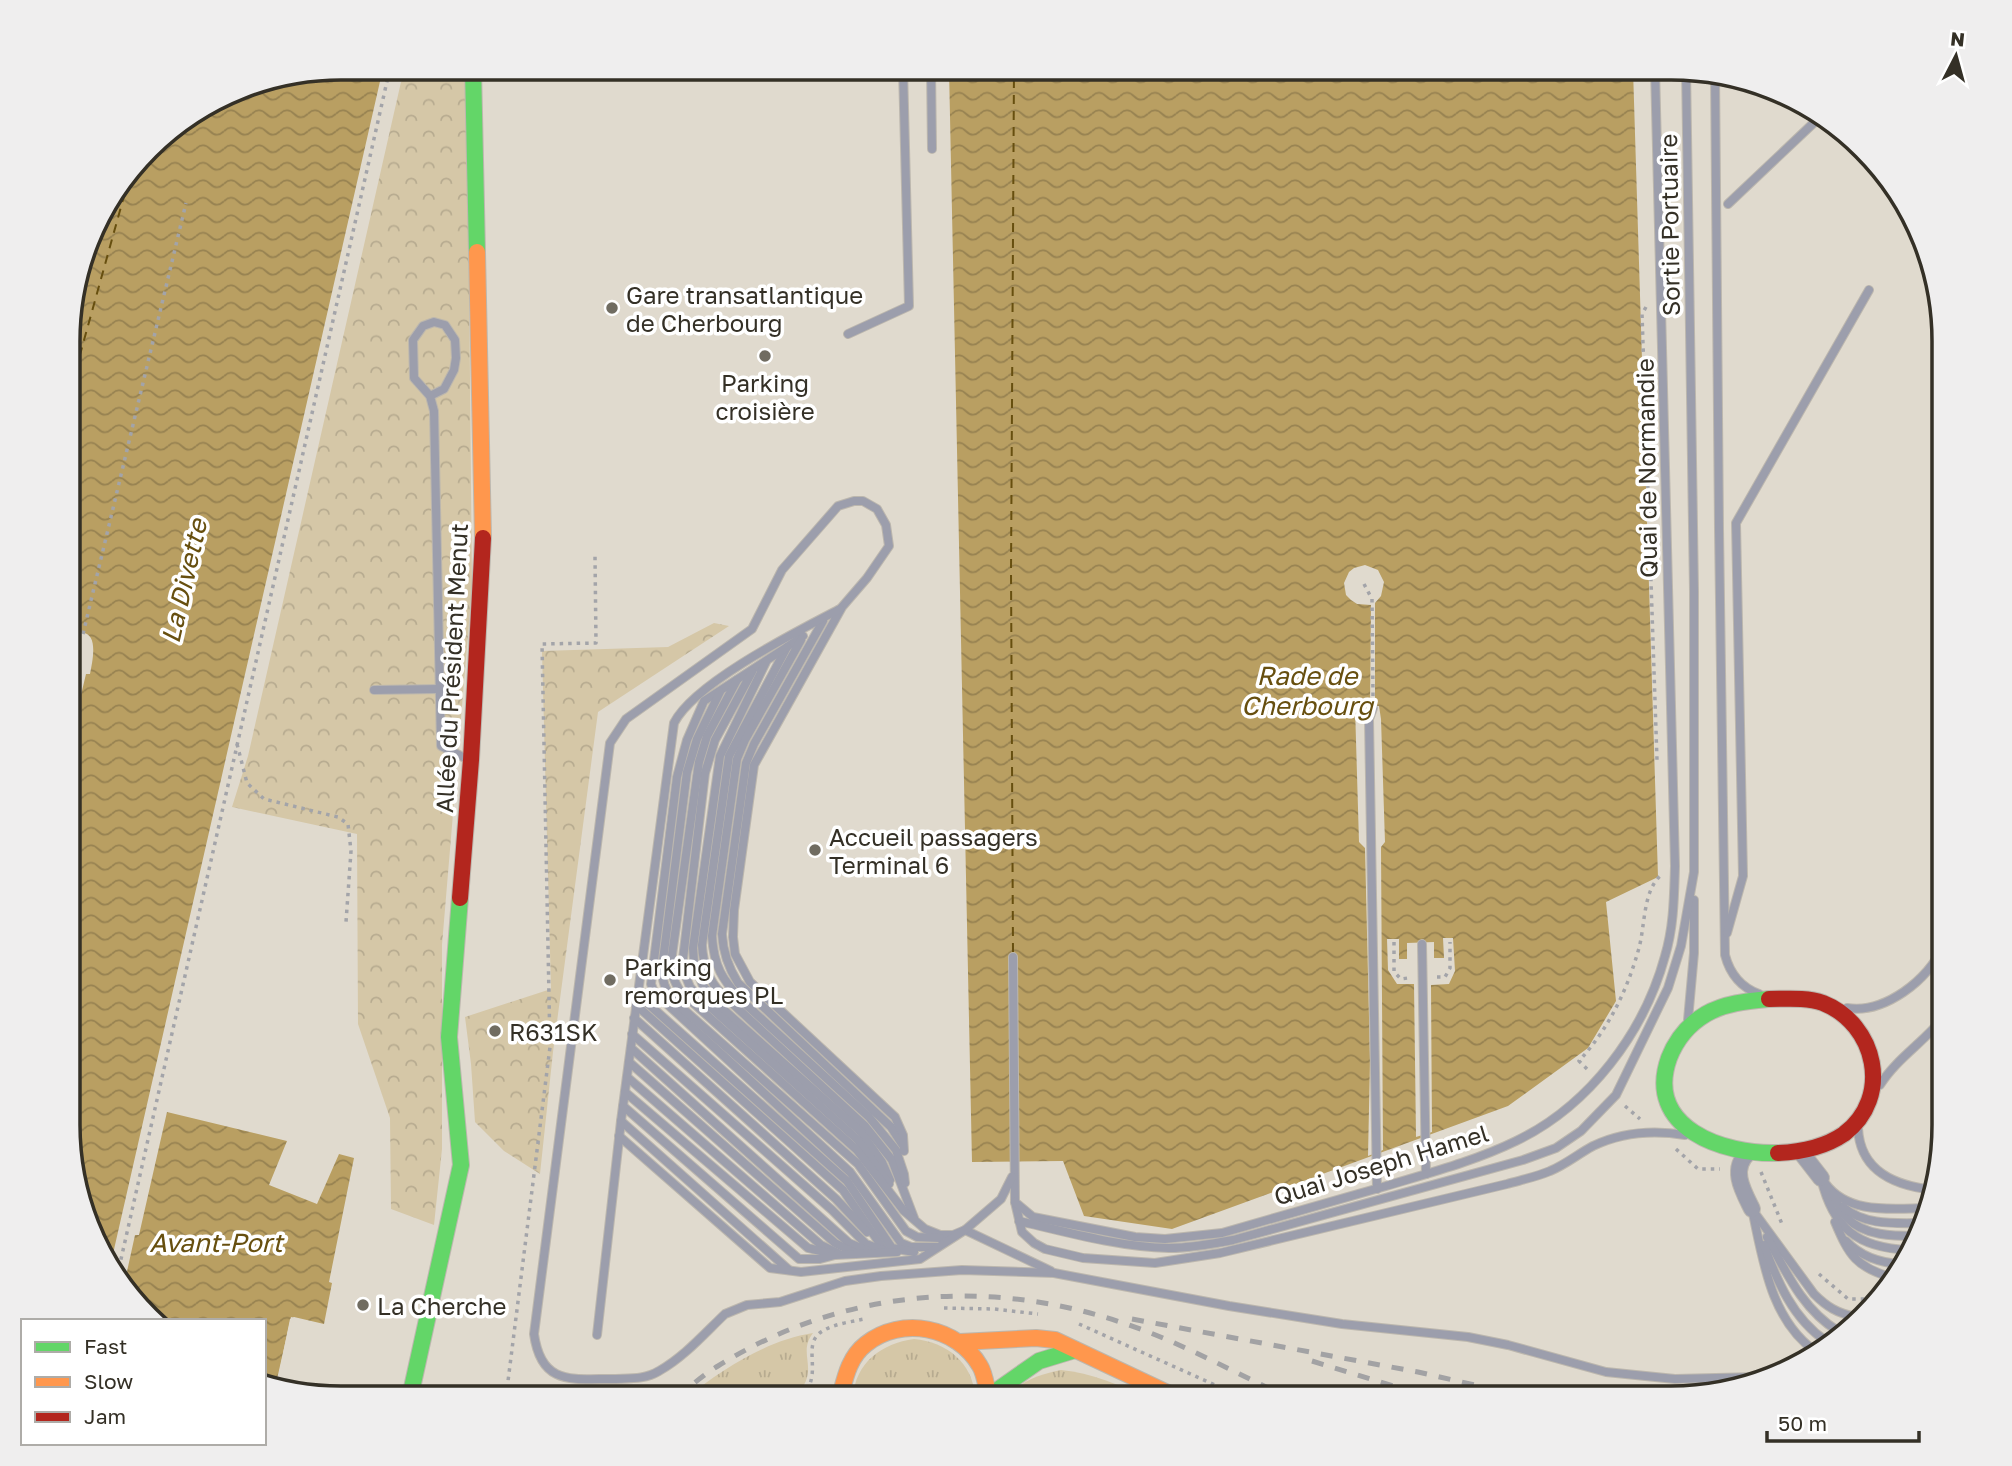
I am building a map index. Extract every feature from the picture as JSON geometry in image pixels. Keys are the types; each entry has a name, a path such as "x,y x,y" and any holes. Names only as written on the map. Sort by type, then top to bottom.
{"street":[{"name":"Allée du Président Menut","path":"412,1386 461,1165 449,1037 471,760 482,556 473,80"},
{"path":"1769,999 1797,999 1820,1002 1846,1016 1869,1044 1875,1067 1873,1087 1863,1112 1852,1127 1831,1142 1800,1151 1748,1153 1725,1148 1704,1139 1680,1123 1669,1105 1664,1084 1666,1064 1673,1046 1688,1026 1724,1006 1769,999"},
{"path":"1800,1151 1825,1183"},
{"path":"1748,1153 1740,1162 1738,1170 1742,1189 1752,1209"},
{"path":"841,1386 857,1353 869,1341 886,1332 905,1327 926,1327 945,1333 960,1342 981,1366 986,1386"},
{"path":"960,1342 1036,1338 1055,1340 1152,1386"},
{"path":"1003,1386 1026,1367 1044,1358 1075,1350"}],"lane":[{"path":"848,334 909,306 903,80"},
{"path":"931,80 932,149"},
{"name":"Quai de Normandie","path":"1655,80 1675,866"},
{"name":"Sortie Portuaire","path":"1686,81 1694,590 1694,872"},
{"path":"1716,85 1725,942 1728,965 1739,983 1756,993 1797,999"},
{"path":"1728,204 1814,123"},
{"path":"1725,942 1743,876 1736,523 1870,289"},
{"path":"430,396 444,389 454,370 456,358 455,340 445,325 434,322 423,326 414,340 412,360 414,378 430,396 434,411 441,746 471,760"},
{"path":"906,1197 904,1135 901,1127 895,1118 750,982 735,954 733,937 754,765 842,607 867,578 889,545 883,517 877,509 863,501 853,501 838,506 782,570 752,629 626,719 610,743 534,1334 536,1346 547,1367 565,1379 643,1378 673,1363 725,1314 747,1305 780,1302 845,1282 881,1276 961,1270 1054,1273 1330,1322 1468,1337 1606,1372 1675,1379 1735,1378"},
{"path":"842,607 788,647 704,701 680,761 651,984 654,992 850,1172 901,1243 911,1247 936,1247"},
{"path":"597,1335 626,1077 670,739 679,712 687,703 753,656 842,607"},
{"path":"820,623 746,763 722,934 723,947 729,969 737,983 865,1125 892,1160 918,1223"},
{"path":"803,636 737,759 712,936 715,963 723,981 741,1001 865,1125 904,1211"},
{"path":"788,647 739,734 726,768 702,953 709,975 721,993 865,1125"},
{"path":"767,660 720,756 693,948 694,962 703,986 724,1010 896,1150 904,1174"},
{"path":"753,669 715,740 705,773 682,967 690,987 698,996 865,1125 891,1127 904,1151"},
{"path":"737,680 707,736 701,755 671,972 680,991 857,1150 904,1211 932,1233 950,1239"},
{"path":"374,690 439,689"},
{"path":"721,690 697,739 687,772 662,980 665,990 858,1164 906,1231 917,1237 950,1239"},
{"path":"1373,708 1369,719 1377,1189"},
{"name":"Quai Joseph Hamel","path":"1014,1202 1033,1217 1135,1237 1165,1239 1222,1233 1426,1174 1516,1141 1542,1126 1588,1089 1607,1069 1649,1003 1666,955 1674,909 1675,866"},
{"path":"1688,1026 1694,953 1694,872"},
{"path":"1019,1221 1140,1245 1195,1247 1234,1240 1473,1175 1556,1148 1581,1131 1616,1095 1668,988 1681,947 1694,872"},
{"path":"1422,944 1426,1174"},
{"path":"1013,957 1014,1202 1021,1233 1034,1243 1065,1255 1131,1262 1176,1262 1507,1184 1549,1171 1613,1138 1637,1133 1667,1132 1704,1139"},
{"path":"1820,1002 1850,1009 1872,1007 1915,985 1932,966"},
{"path":"638,995 845,1186 892,1248 917,1252"},
{"path":"636,1005 845,1186 883,1252"},
{"path":"634,1018 836,1199 883,1252"},
{"path":"1924,1189 1905,1186 1881,1175 1871,1165 1860,1142 1863,1112 1884,1078 1932,1032"},
{"path":"632,1034 832,1210 866,1244 883,1252"},
{"path":"631,1048 821,1224 844,1249 866,1254"},
{"path":"629,1062 821,1224 859,1248 883,1252"},
{"path":"626,1077 815,1240 829,1250 852,1254"},
{"path":"625,1092 808,1248 835,1255"},
{"path":"623,1106 799,1259 917,1252 936,1247 965,1230 1001,1199 1014,1167"},
{"path":"621,1121 790,1271"},
{"path":"619,1136 769,1268 801,1272 908,1262 929,1255 950,1239"},
{"path":"1825,1183 1837,1220 1847,1231 1877,1246 1900,1249"},
{"path":"1825,1183 1846,1248 1867,1268 1885,1274"},
{"path":"1825,1183 1850,1203 1862,1207 1918,1208"},
{"path":"1833,1203 1867,1220 1913,1222"},
{"path":"1833,1203 1856,1225 1882,1235 1907,1236"},
{"path":"1752,1209 1824,1305 1849,1315"},
{"path":"1752,1209 1806,1305 1834,1328"},
{"path":"1752,1209 1776,1277 1796,1313 1821,1338"},
{"path":"1752,1209 1768,1282 1776,1301 1789,1324 1810,1346"},
{"path":"965,1230 1054,1273"},
{"path":"1840,1233 1849,1245 1862,1254 1893,1262"}],"path":[{"path":"119,1262 387,80"},
{"path":"83,634 186,203"},
{"path":"507,1386 550,1047 542,644 596,643 595,556"},
{"path":"1364,583 1372,599 1373,708"},
{"path":"237,742 247,783 264,799 338,817 348,824 351,851 346,922"},
{"path":"808,1386 814,1364 811,1349 814,1339 827,1329 867,1318"}],"green space":[{"path":"467,80 472,587 442,945 442,1149 434,1225 391,1209 390,1118 358,1024 357,834 232,807 248,756 401,82"},
{"path":"714,623 729,626 598,712 553,1052 540,1174 504,1151 475,1122 465,1017 551,989 542,651 668,647"},
{"path":"813,1333 808,1341 808,1370 803,1386 702,1386 746,1357"},
{"path":"902,1341 926,1341 947,1350 964,1364 973,1386 855,1386 859,1374 872,1357"},
{"path":"1061,1370 1121,1386 1019,1386 1039,1376"}],"water":[{"name":"La Divette","path":"380,80 113,1252 89,1192 80,1124 80,699 86,674 90,674 93,652 91,638 81,633 81,324 89,274 115,211 145,169 169,145 196,124 226,107 274,89 307,83"},
{"name":"Rade de Cherbourg","path":"949,80 1633,80 1658,877 1606,902 1616,1001 1588,1048 1508,1106 1172,1229 1084,1216 1063,1161 972,1162"},
{"name":"Avant-Port","path":"167,1112 287,1141 269,1185 317,1204 339,1154 354,1158 329,1282 332,1283 324,1324 294,1317 290,1319 278,1378 266,1374 266,1319 167,1319 145,1297 127,1273 135,1235 139,1235"}],"pier":[{"path":"1365,565 1378,570 1384,582 1381,596 1375,603 1375,706 1379,706 1381,719 1385,842 1381,847 1383,1150 1368,1156 1370,1060 1365,848 1359,842 1355,707 1370,706 1371,605 1357,604 1351,600 1346,595 1344,583 1349,572"},
{"path":"1443,938 1453,938 1455,971 1449,984 1431,985 1432,1132 1416,1137 1414,984 1397,984 1388,970 1387,939 1399,939 1399,959 1407,959 1407,943 1434,942 1434,958 1444,958"},
{"path":"291,1317 324,1325 292,1322 281,1378 277,1378"}],"ferry route":[{"path":"1013,952 1011,572 1014,80"},
{"path":"80,355 124,196"}],"railway":[{"path":"690,1386 718,1366 765,1340 813,1321 863,1307 914,1299 966,1296 1017,1299 1069,1308 1120,1322 1185,1348 1264,1386"},
{"path":"1132,1319 1418,1372 1479,1386"},
{"path":"1312,1361 1393,1386"}],"traffic: fast":[{"path":"473,80 477,252"},
{"path":"412,1386 461,1165 449,1037 460,898"},
{"path":"1769,999 1721,1007 1694,1023 1672,1051 1664,1082 1668,1103 1678,1119 1694,1132 1735,1149 1778,1153"},
{"path":"1003,1386 1039,1361 1075,1350"}],"traffic: slow":[{"path":"477,252 483,538"},
{"path":"843,1386 848,1368 860,1349 880,1335 911,1328 943,1334 970,1352 982,1369 986,1386"},
{"path":"960,1342 1036,1338 1055,1340 1153,1386"}],"traffic: jam":[{"path":"460,898 471,760 483,538"},
{"path":"1769,999 1816,1001 1841,1013 1856,1027 1872,1062 1873,1082 1869,1101 1859,1119 1844,1134 1812,1148 1778,1153"}],"place":[{"name":"Gare transatlantique de Cherbourg","path":"612,308"},
{"name":"Parking croisière","path":"765,356"},
{"name":"Accueil passagers Terminal 6","path":"815,850"},
{"name":"Parking remorques PL","path":"610,980"},
{"name":"R631SK","path":"495,1031"},
{"name":"La Cherche","path":"363,1305"}]}
